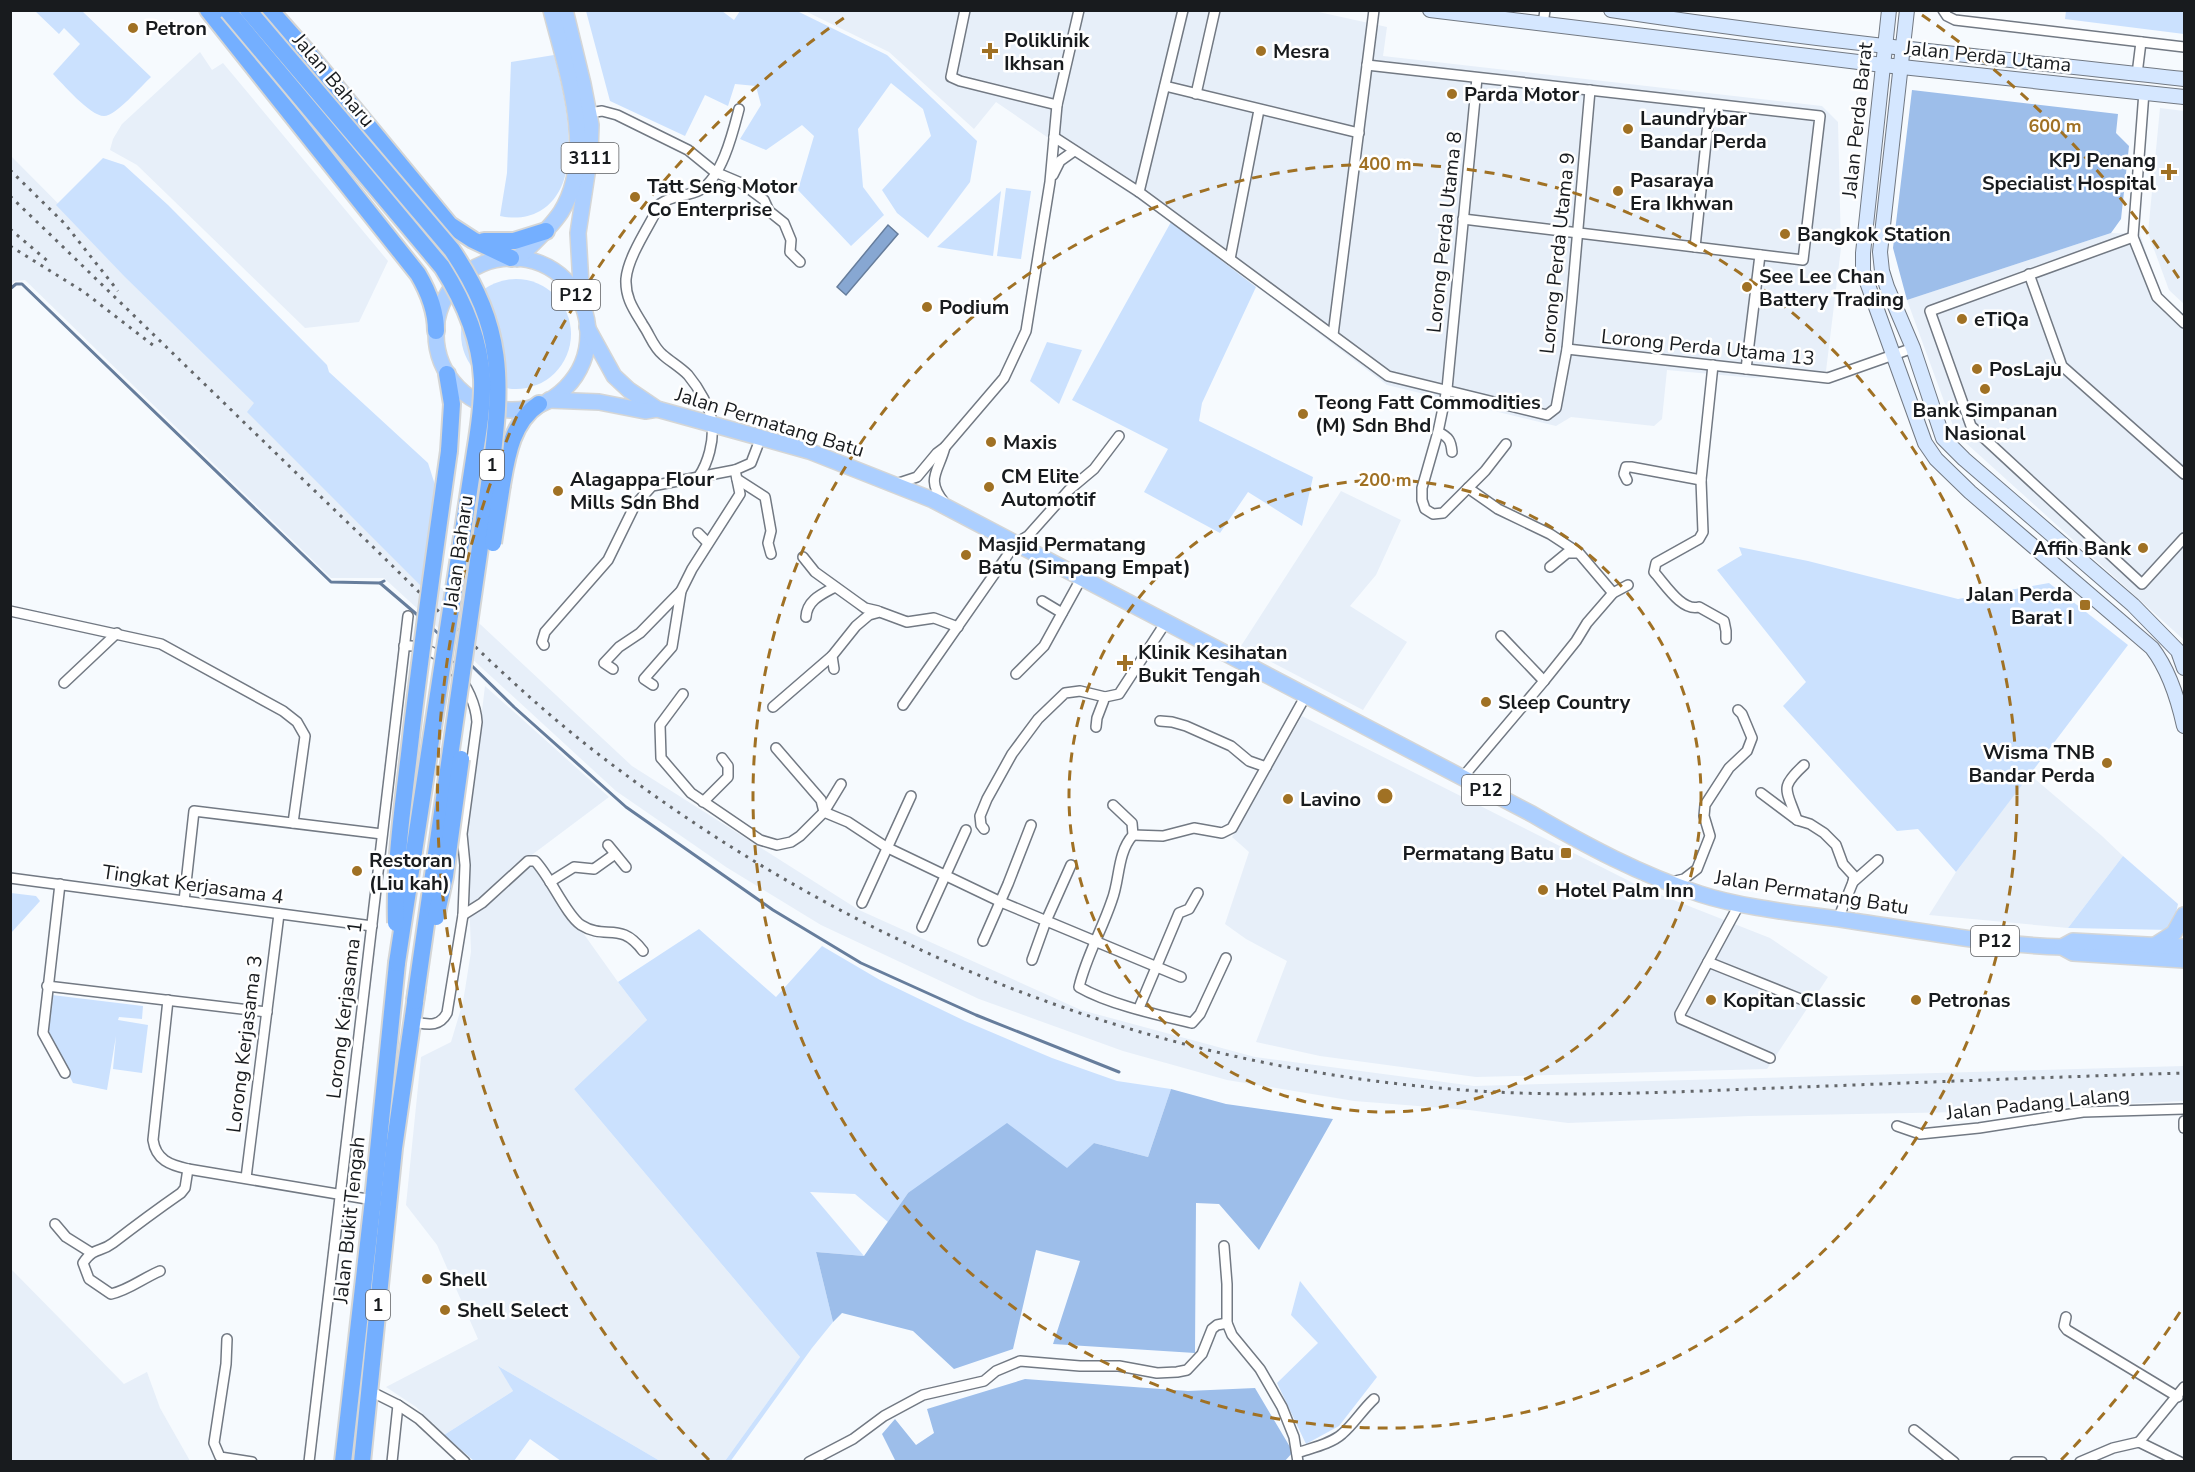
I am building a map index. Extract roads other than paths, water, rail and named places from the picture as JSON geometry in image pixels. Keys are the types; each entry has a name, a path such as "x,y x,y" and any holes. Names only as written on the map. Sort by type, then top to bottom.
{"highway":[{"path":"208,10 418,274 428,292 436,331"},
{"name":"Jalan Baharu","path":"248,10 452,250 478,294 488,319 495,348 499,391 491,470 415,1001"},
{"path":"270,10 450,225 465,236 514,258"},
{"name":"Jalan Baharu","path":"227,11 442,267 464,307 479,360 482,396 475,452 395,982"},
{"path":"407,261 423,262 438,254 448,243 450,225"},
{"path":"465,236 498,243 522,239 546,231"},
{"path":"397,963 395,880 422,638 449,451 452,404 447,374"},
{"path":"415,1001 442,894 471,683 507,453 525,417 544,402"},
{"name":"Jalan Bukit Tengah","path":"343,1461 395,982"},
{"name":"Jalan Bukit Tengah","path":"362,1461 394,1148 415,1001"}],"main road":[{"name":"3111","path":"514,258 546,231 560,214 574,178 577,154 575,110 551,10"},
{"name":"3111","path":"565,10 590,113 590,154 578,233 582,307"},
{"name":"P12","path":"514,258 535,262 553,271 567,283 582,307 587,327 586,346 577,373 565,388 544,402 520,409 492,407 466,394 447,374 440,357 436,331 439,310 455,283 480,265 514,258"},
{"name":"Jalan Permatang Batu","path":"587,327 615,376 629,390 657,410"},
{"name":"Jalan Permatang Batu","path":"544,402 599,402 645,411 657,410 824,456 896,484 951,509 1082,577 1606,855 1702,895 1838,919 1986,940 2062,947 2073,953 2184,960"},
{"path":"2155,945 2174,933 2184,915"},
{"name":"Jalan Permatang Batu","path":"2062,947 2073,941 2184,946"}],"street":[{"path":"965,10 951,77 1057,105"},
{"path":"896,484 917,477 1004,378 1026,331 1050,182 1057,105 1079,10"},
{"path":"1139,192 1183,12 1172,10"},
{"path":"1196,94 1215,10"},
{"path":"1333,335 1374,10"},
{"name":"Jalan Perda Utama","path":"1430,10 1544,17 1883,65 2184,97"},
{"name":"Jalan Perda Utama","path":"1611,10 1885,46 2184,79"},
{"name":"Jalan Perda Barat","path":"1889,10 1863,271 1925,443 1936,459 1976,497 2152,648 2163,662 2182,707 2184,726"},
{"name":"Jalan Perda Barat","path":"1907,10 1880,252 1887,287 1913,348 1943,438 1964,459 2133,605 2178,651 2184,668"},
{"path":"1943,10 1947,16 1955,20 2184,47"},
{"path":"2137,74 2141,42"},
{"path":"1367,65 1820,116 1803,260 1464,219"},
{"name":"Lorong Perda Utama 8","path":"1468,489 1443,513 1433,514 1425,508 1422,500 1422,488 1438,432 1447,389 1477,78"},
{"path":"1165,86 1359,133"},
{"name":"Lorong Perda Utama 9","path":"1447,389 1547,415 1556,408 1567,349 1590,90"},
{"path":"2144,92 2133,237 2157,297 2184,323"},
{"path":"1695,247 1710,104"},
{"path":"699,476 707,463 712,424 706,405 689,376 663,356 648,336 645,327 631,307 626,280 628,266 660,204 668,198 698,191 709,182 729,146 739,110"},
{"path":"1230,259 1259,110"},
{"path":"590,113 602,111 617,115 688,150 715,172 741,183 764,200 769,211 784,223 791,240 790,252 800,262"},
{"path":"1054,137 1139,192 1388,376 1447,389"},
{"path":"1050,182 1060,160 1074,150"},
{"path":"2133,237 1930,311 1971,426 2142,584 2184,538"},
{"path":"1746,369 1760,255"},
{"path":"2029,274 2062,366 2184,474"},
{"name":"Lorong Perda Utama 13","path":"1567,349 1828,378 1913,348"},
{"path":"1713,365 1701,480 1703,532 1699,539 1656,563 1654,572 1685,606 1694,609 1699,607 1724,621 1726,639"},
{"path":"1438,432 1448,436 1452,453"},
{"path":"903,705 1016,543 1028,536 1069,490 1094,469 1119,436"},
{"path":"544,645 542,642 545,632 608,560 635,505 652,486 699,476 736,475 751,463 761,437"},
{"path":"1506,444 1468,489 1498,508 1550,534 1579,554 1613,593"},
{"path":"945,447 933,478 933,484 941,499 951,509"},
{"path":"1950,472 1964,459"},
{"path":"1626,480 1624,474 1626,467 1631,466 1701,480"},
{"path":"613,669 604,663 619,647 640,633 681,591 708,543 740,494 736,475"},
{"path":"736,475 765,497 771,531 768,543 771,554"},
{"path":"698,533 708,543"},
{"path":"1550,567 1567,553 1579,554"},
{"path":"803,557 815,572 865,608 907,622 934,618 958,627"},
{"path":"1016,674 1044,646 1082,577"},
{"path":"1462,778 1544,681 1576,641 1587,622 1613,593 1628,585"},
{"path":"806,617 807,607 817,597 835,587"},
{"path":"653,685 644,679 672,647 681,591"},
{"path":"1042,601 1062,614"},
{"path":"10,611 161,644 284,711 297,722 305,736 293,823"},
{"path":"772,707 832,656 856,626 869,615 880,612"},
{"name":"Lorong Kerjasama 1","path":"309,1461 408,616"},
{"path":"984,829 980,816 987,799 1012,754 1038,719 1065,693 1080,691 1105,697 1119,694 1166,621"},
{"path":"64,683 117,633"},
{"path":"1501,636 1544,681"},
{"path":"404,646 424,647 451,667 471,696 477,722 462,834 465,865 463,915 447,1013 444,1019 433,1025 412,1022"},
{"path":"832,656 834,669"},
{"path":"683,694 660,725 661,758 691,794 760,840 777,845 790,842 800,836 824,812 841,784"},
{"path":"1096,727 1105,697"},
{"path":"1132,834 1163,836 1194,828 1222,833 1232,828 1305,697"},
{"path":"1668,882 1684,879 1697,870 1710,836 1704,816 1705,805 1729,768 1747,751 1752,738 1738,710"},
{"path":"1160,721 1186,726 1231,746 1249,761 1266,766"},
{"path":"776,748 821,800 824,812"},
{"path":"703,802 728,777 728,766 722,758"},
{"path":"1797,820 1786,790 1788,780 1804,765"},
{"path":"1761,793 1797,820 1818,828 1836,845 1843,864 1851,870 1854,876 1838,919"},
{"path":"862,903 911,796"},
{"path":"1113,805 1132,823 1132,834 1126,842 1113,898 1083,970 1079,987 1089,993 1150,1013 1192,1023 1200,1014 1226,958"},
{"path":"184,901 194,811 382,834"},
{"path":"824,812 848,822 886,847 1001,902 1181,977"},
{"path":"983,941 1031,825"},
{"path":"922,927 966,830"},
{"path":"608,845 626,867"},
{"path":"550,882 574,867 594,869 615,854"},
{"path":"1853,882 1878,860"},
{"path":"463,915 475,908 528,861 535,861 544,870 580,924 596,932 612,932 633,938 643,951"},
{"path":"1032,960 1046,921 1071,865"},
{"name":"Tingkat Kerjasama 4","path":"10,878 372,926"},
{"path":"60,884 42,1033 65,1073"},
{"path":"1139,1008 1179,914 1189,909 1198,893"},
{"path":"1740,903 1680,1014 1681,1019 1770,1058"},
{"name":"Lorong Kerjasama 3","path":"246,1178 279,914"},
{"path":"1708,962 1803,1000"},
{"path":"47,986 267,1012"},
{"path":"168,1000 153,1140 156,1152 168,1164 373,1200"},
{"name":"Jalan Padang Lalang","path":"1897,1126 1920,1134 1979,1128 2083,1112 2184,1109"},
{"path":"2184,1122 2184,1128"},
{"path":"160,1271 123,1291 111,1294 89,1280 83,1263 90,1252 111,1245 129,1229 181,1193 185,1188 188,1169"},
{"path":"55,1224 66,1237 90,1252"},
{"path":"1224,1246 1227,1323 1232,1335 1260,1370 1282,1407 1294,1437 1298,1457 1343,1434 1362,1409 1374,1399"},
{"path":"2066,1317 2064,1326 2067,1330 2178,1396"},
{"path":"809,1461 845,1445 884,1416 923,1395 984,1381 996,1371 1020,1361 1080,1366 1119,1366 1156,1373 1187,1370 1202,1354 1212,1329 1216,1325 1227,1323"},
{"path":"227,1339 226,1364 214,1443 220,1457 252,1461"},
{"path":"2080,1461 2113,1448 2139,1442 2184,1388"},
{"path":"370,1391 419,1419 465,1461"},
{"path":"392,1461 398,1405"},
{"path":"1914,1430 1954,1461"},
{"path":"2139,1442 2181,1461"},
{"path":"2015,1461 2042,1461"}],"waterway":[{"path":"10,289 16,284 22,284 331,582 380,583 384,581"},
{"path":"380,583 421,618"},
{"path":"430,626 441,636"},
{"path":"469,663 514,707 626,807 773,910 861,963 976,1015 1119,1072"}],"railway":[{"path":"10,170 65,224 118,291"},
{"path":"10,196 484,655 574,735 702,828 802,889 904,942 1011,988 1120,1026 1232,1056 1347,1077 1464,1090 1541,1094 1619,1093 2184,1073"},
{"path":"10,229 50,263"},
{"path":"10,246 84,292 154,346"}],"place":[{"name":"Petron","path":"133,28"},
{"name":"Poliklinik Ikhsan","path":"990,51"},
{"name":"Mesra","path":"1261,51"},
{"name":"Parda Motor","path":"1452,94"},
{"name":"Laundrybar Bandar Perda","path":"1628,129"},
{"name":"KPJ Penang Specialist Hospital","path":"2169,172"},
{"name":"Pasaraya Era Ikhwan","path":"1618,191"},
{"name":"Tatt Seng Motor Co Enterprise","path":"635,197"},
{"name":"Bangkok Station","path":"1785,234"},
{"name":"See Lee Chan Battery Trading","path":"1747,287"},
{"name":"Podium","path":"927,307"},
{"name":"eTiQa","path":"1962,319"},
{"name":"PosLaju","path":"1977,369"},
{"name":"Bank Simpanan Nasional","path":"1985,389"},
{"name":"Teong Fatt Commodities (M) Sdn Bhd","path":"1303,414"},
{"name":"Maxis","path":"991,442"},
{"name":"CM Elite Automotif","path":"989,487"},
{"name":"Alagappa Flour Mills Sdn Bhd","path":"558,491"},
{"name":"Affin Bank","path":"2143,548"},
{"name":"Masjid Permatang Batu (Simpang Empat)","path":"966,555"},
{"name":"Jalan Perda Barat I","path":"2085,605"},
{"name":"Klinik Kesihatan Bukit Tengah","path":"1125,663"},
{"name":"Sleep Country","path":"1486,702"},
{"name":"Wisma TNB Bandar Perda","path":"2107,763"},
{"name":"Lavino","path":"1288,799"},
{"name":"Permatang Batu","path":"1566,853"},
{"name":"Restoran (Liu kah)","path":"357,871"},
{"name":"Hotel Palm Inn","path":"1543,890"},
{"name":"Kopitan Classic","path":"1711,1000"},
{"name":"Petronas","path":"1916,1000"},
{"name":"Shell","path":"427,1279"},
{"name":"Shell Select","path":"445,1310"}]}
